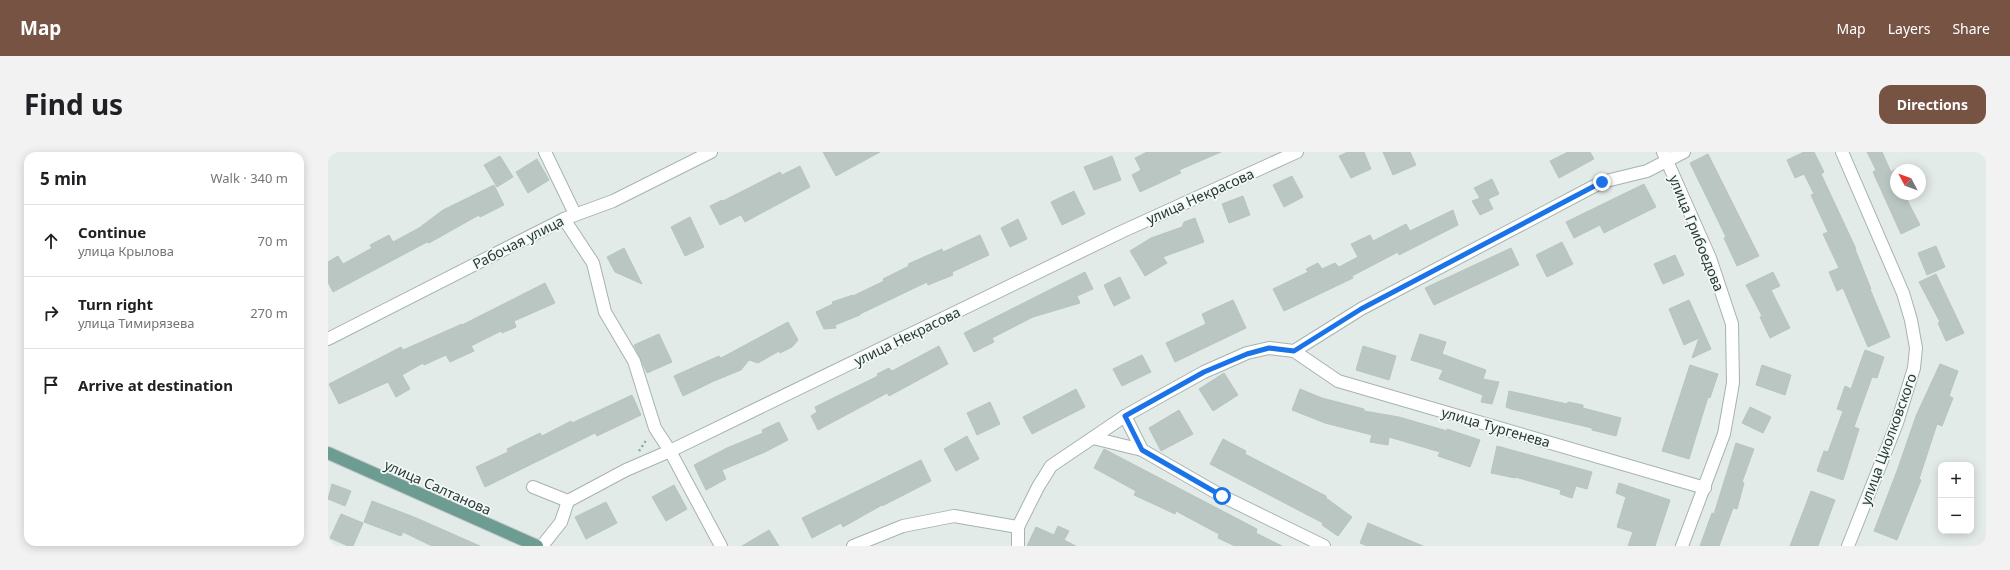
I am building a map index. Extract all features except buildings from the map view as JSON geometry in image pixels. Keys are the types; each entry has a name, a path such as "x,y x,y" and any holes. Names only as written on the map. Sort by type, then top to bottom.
{"main road":[{"name":"улица Салтанова","path":"328,453 537,546"}],"street":[{"path":"545,152 575,214"},
{"name":"Рабочая улица","path":"328,339 564,219 614,201 711,152"},
{"name":"улица Некрасова","path":"568,501 626,470 670,451 1121,232 1297,152"},
{"path":"1018,546 1018,527 1038,487 1051,466 1125,416 1204,372 1247,354 1269,348 1294,351 1361,309 1602,182 1647,171 1665,156 1684,152"},
{"name":"улица Циолковского","path":"1842,152 1903,293 1911,320 1916,348 1914,368 1897,422 1848,546"},
{"name":"улица Грибоедова","path":"1665,156 1710,258 1732,324 1733,383 1724,434 1682,546"},
{"path":"564,219 593,263 605,312 634,361 655,428 670,451 721,546"},
{"name":"улица Тургенева","path":"1294,351 1338,381 1704,488"},
{"path":"1125,416 1142,450"},
{"path":"1093,438 1142,450 1222,496 1324,546"},
{"path":"533,487 568,501 561,522 542,546"},
{"path":"853,546 904,526 954,516 1018,527"}],"path":[{"path":"638,452 655,428"}],"route":[{"path":"1222,496 1142,450 1125,416 1204,372 1247,354 1269,348 1294,351 1361,309 1602,182"}]}
